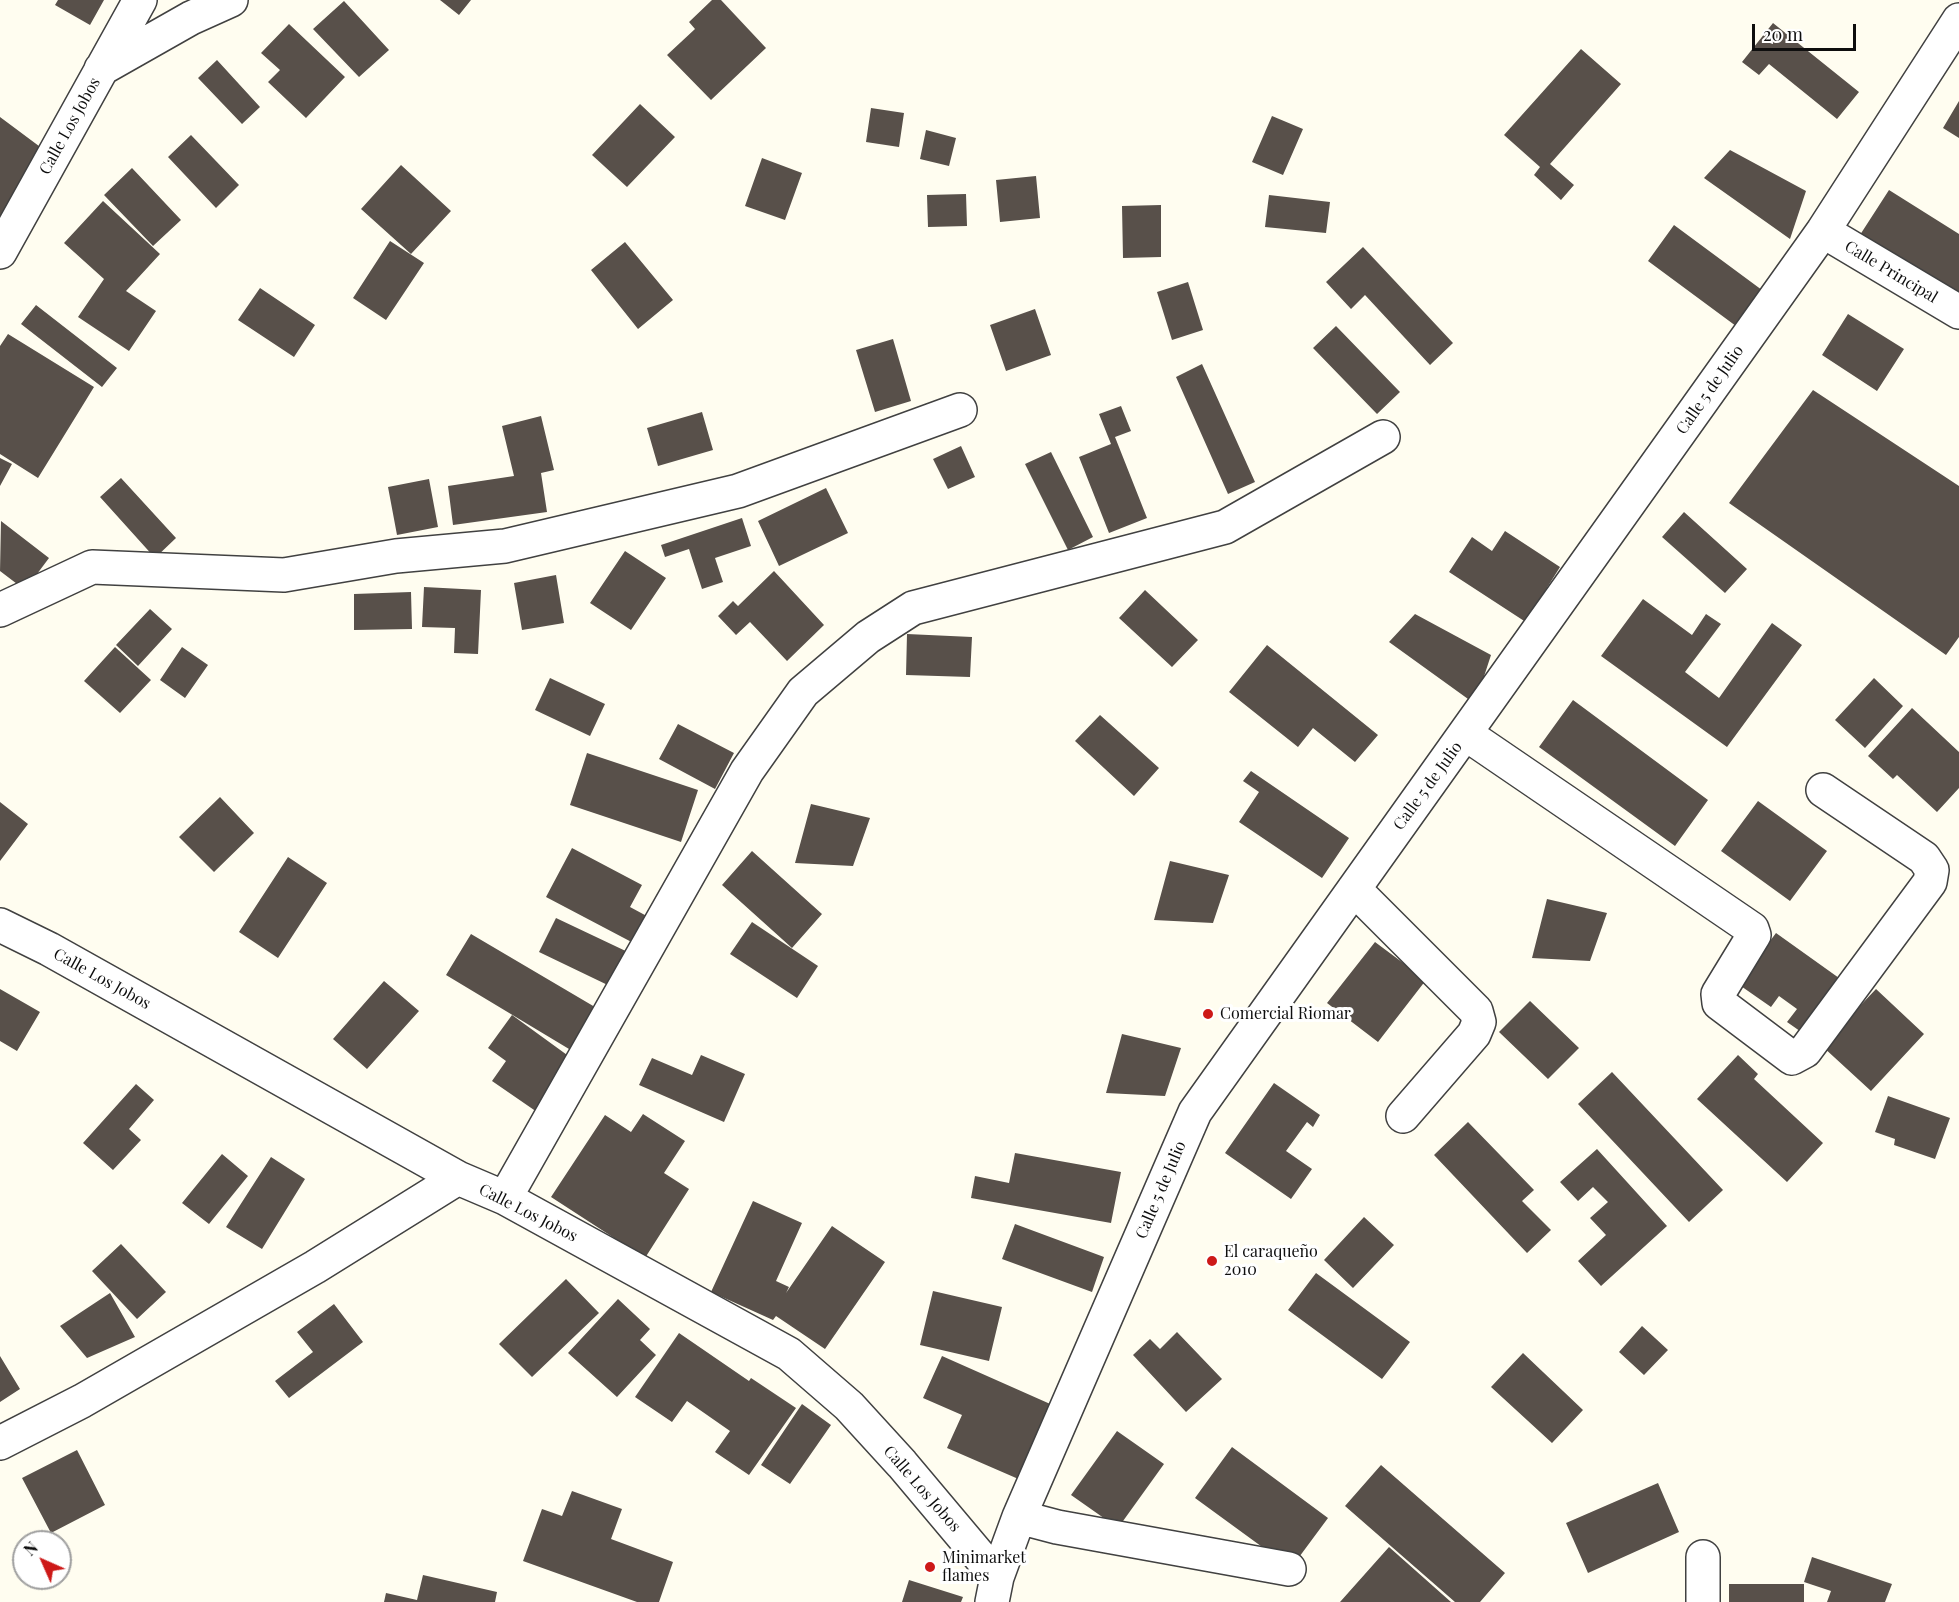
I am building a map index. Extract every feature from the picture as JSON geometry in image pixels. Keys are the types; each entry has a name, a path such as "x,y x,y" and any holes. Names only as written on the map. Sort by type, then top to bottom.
{"street":[{"name":"Calle Los Jobos","path":"0,252 140,0"},
{"path":"101,69 191,18 231,0"},
{"name":"Calle 5 de Julio","path":"994,1589 1019,1517 1195,1112 1823,231 1959,20"},
{"name":"Calle Principal","path":"1823,231 1959,312"},
{"path":"0,610 92,567 284,575 396,556 505,546 738,491 960,410"},
{"path":"505,1198 747,771 803,692 868,637 913,608 1225,527 1383,437"},
{"path":"1466,734 1752,929 1754,935 1718,994 1719,1004 1792,1058 1805,1051 1930,882 1932,870 1923,858 1823,790"},
{"path":"1354,889 1476,1011 1479,1022 1474,1034 1403,1116"},
{"name":"Calle Los Jobos","path":"0,925 49,949 458,1178 505,1198 789,1354 849,1406 902,1464 994,1589"},
{"path":"0,1443 82,1401 315,1267 458,1178"},
{"path":"1019,1517 1057,1527 1289,1569"},
{"path":"1703,1557 1703,1602"}],"building":[{"path":"58,0 104,0 90,25 55,5"},
{"path":"440,0 471,0 459,15"},
{"path":"712,0 721,0 766,48 711,100 667,55 695,29 689,22"},
{"path":"344,1 389,50 359,77 313,29"},
{"path":"1773,23 1859,92 1837,119 1769,64 1759,75 1742,62"},
{"path":"289,24 345,77 306,118 268,82 280,70 261,53"},
{"path":"1581,49 1621,84 1550,164 1574,185 1561,200 1534,175 1540,167 1504,135"},
{"path":"217,60 260,107 242,124 198,78"},
{"path":"1959,101 1959,138 1943,128"},
{"path":"640,104 675,137 627,187 592,155"},
{"path":"871,108 904,113 899,147 866,142"},
{"path":"1272,116 1303,129 1283,175 1252,162"},
{"path":"0,117 51,155 0,222"},
{"path":"926,130 956,138 949,166 920,159"},
{"path":"191,135 239,185 216,208 168,157"},
{"path":"1730,150 1806,191 1790,239 1704,178"},
{"path":"762,158 802,173 785,220 745,206"},
{"path":"401,165 451,211 411,254 361,209"},
{"path":"132,168 181,220 153,246 104,195"},
{"path":"1036,176 1040,218 1000,222 996,180"},
{"path":"1889,190 1959,234 1959,293 1858,238"},
{"path":"966,194 967,226 928,227 927,195"},
{"path":"1269,195 1330,202 1326,233 1265,227"},
{"path":"103,201 160,254 126,291 156,311 129,351 78,317 104,279 64,243"},
{"path":"1161,205 1161,257 1123,258 1122,206"},
{"path":"1674,225 1766,293 1740,329 1648,261"},
{"path":"390,241 424,263 386,320 353,298"},
{"path":"625,242 673,300 638,329 591,270"},
{"path":"1363,247 1453,343 1430,365 1365,295 1351,309 1326,282"},
{"path":"1188,282 1203,330 1172,340 1157,292"},
{"path":"260,288 315,325 294,357 238,320"},
{"path":"36,305 117,368 102,387 21,324"},
{"path":"1035,309 1051,355 1006,371 990,325"},
{"path":"1848,314 1904,349 1877,391 1822,355"},
{"path":"1336,326 1400,392 1377,414 1313,348"},
{"path":"8,334 94,387 38,478 0,454 0,346"},
{"path":"893,339 911,401 875,412 856,350"},
{"path":"1202,364 1255,482 1228,494 1176,377"},
{"path":"1813,390 1959,486 1959,637 1946,655 1729,503"},
{"path":"1121,406 1131,431 1115,437 1147,518 1109,533 1079,457 1111,444 1099,414"},
{"path":"702,412 713,450 658,466 647,428"},
{"path":"541,416 554,470 541,473 547,512 453,525 448,486 514,476 502,426"},
{"path":"961,446 975,477 948,489 933,459"},
{"path":"1051,452 1093,537 1068,550 1025,464"},
{"path":"0,458 12,464 0,486"},
{"path":"121,478 176,538 155,558 100,497"},
{"path":"429,479 438,527 397,535 388,487"},
{"path":"826,488 848,533 779,566 758,521"},
{"path":"1684,512 1747,569 1725,593 1662,537"},
{"path":"742,518 751,546 715,558 723,582 702,589 689,549 665,557 661,545"},
{"path":"1,521 49,558 25,590 0,571"},
{"path":"1505,531 1560,567 1540,599 1553,608 1538,630 1449,572 1472,537 1492,551"},
{"path":"625,551 666,578 631,630 590,603"},
{"path":"774,571 824,625 787,661 750,622 736,635 718,616 733,601 738,606"},
{"path":"556,575 564,623 522,630 514,583"},
{"path":"424,587 481,590 478,654 454,653 455,628 422,627"},
{"path":"1145,590 1198,640 1172,667 1119,618"},
{"path":"411,592 412,629 354,630 354,594"},
{"path":"1643,599 1692,635 1706,614 1721,624 1685,672 1719,698 1772,623 1802,645 1727,747 1601,656"},
{"path":"150,609 172,629 138,666 116,645"},
{"path":"1415,614 1491,655 1475,704 1389,642"},
{"path":"907,634 972,637 970,677 906,675"},
{"path":"1267,645 1378,735 1355,762 1313,728 1298,747 1229,692"},
{"path":"115,647 151,680 120,713 84,681"},
{"path":"182,647 208,665 185,698 160,680"},
{"path":"550,678 605,704 590,736 535,710"},
{"path":"1874,678 1903,706 1865,748 1835,720"},
{"path":"1573,700 1708,800 1675,846 1539,747"},
{"path":"1912,708 1959,752 1959,788 1937,812 1897,775 1893,779 1868,756"},
{"path":"1100,715 1159,768 1134,796 1075,741"},
{"path":"678,724 734,753 715,789 659,759"},
{"path":"587,753 698,790 681,842 570,805"},
{"path":"1251,771 1349,838 1322,878 1239,822 1259,792 1243,781"},
{"path":"220,797 254,833 214,872 179,837"},
{"path":"1758,801 1827,851 1790,901 1721,851"},
{"path":"0,802 28,824 0,861"},
{"path":"811,804 870,818 853,866 795,863"},
{"path":"572,848 642,885 630,907 656,921 641,947 546,897"},
{"path":"752,851 822,914 792,948 722,885"},
{"path":"288,857 327,883 278,958 239,932"},
{"path":"1170,861 1229,875 1213,923 1154,920"},
{"path":"1547,899 1607,913 1590,961 1532,958"},
{"path":"556,918 632,954 616,989 539,952"},
{"path":"752,922 818,966 797,998 730,954"},
{"path":"1776,933 1846,983 1807,1036 1787,1022 1797,1009 1779,996 1771,1007 1738,984"},
{"path":"471,934 600,1010 574,1052 446,975"},
{"path":"1375,942 1426,980 1378,1042 1327,1003"},
{"path":"384,981 419,1011 367,1069 333,1039"},
{"path":"0,989 40,1012 17,1051 0,1041"},
{"path":"1876,989 1924,1034 1871,1091 1822,1046"},
{"path":"1530,1001 1579,1048 1548,1079 1499,1032"},
{"path":"512,1015 574,1060 537,1112 492,1081 506,1061 488,1048"},
{"path":"1122,1034 1181,1048 1165,1096 1106,1093"},
{"path":"701,1055 745,1074 724,1122 639,1085 652,1058 692,1075"},
{"path":"1738,1055 1758,1074 1754,1079 1823,1143 1787,1182 1697,1099"},
{"path":"1612,1072 1723,1190 1689,1222 1578,1104"},
{"path":"1274,1083 1320,1115 1313,1127 1307,1122 1286,1151 1312,1169 1291,1199 1225,1153"},
{"path":"136,1084 154,1100 129,1129 141,1140 113,1170 83,1143"},
{"path":"1888,1096 1950,1118 1935,1159 1894,1145 1895,1139 1875,1132"},
{"path":"643,1114 685,1141 664,1173 689,1189 645,1258 551,1197 605,1115 631,1132"},
{"path":"1468,1122 1534,1190 1522,1201 1551,1230 1527,1253 1434,1155"},
{"path":"1597,1149 1667,1226 1601,1286 1578,1261 1606,1235 1590,1218 1608,1202 1593,1187 1578,1201 1560,1182"},
{"path":"1015,1153 1121,1172 1111,1223 971,1198 975,1176 1009,1183"},
{"path":"222,1154 248,1176 209,1224 182,1203"},
{"path":"271,1157 305,1179 262,1249 226,1227"},
{"path":"753,1201 802,1223 776,1281 789,1287 786,1293 832,1226 885,1262 825,1349 776,1316 773,1320 711,1292"},
{"path":"1364,1217 1394,1245 1353,1288 1324,1260"},
{"path":"1015,1224 1104,1257 1092,1292 1002,1259"},
{"path":"121,1244 166,1292 137,1319 92,1271"},
{"path":"1316,1273 1410,1342 1382,1379 1288,1310"},
{"path":"566,1279 599,1313 532,1377 499,1344"},
{"path":"933,1291 1002,1307 989,1361 920,1345"},
{"path":"110,1293 135,1337 87,1358 60,1326"},
{"path":"618,1299 650,1329 640,1340 656,1355 617,1397 568,1353"},
{"path":"334,1304 363,1342 289,1398 275,1381 313,1352 297,1332"},
{"path":"1642,1326 1668,1350 1644,1375 1619,1352"},
{"path":"1177,1332 1222,1379 1186,1412 1133,1355 1150,1339 1160,1349"},
{"path":"679,1333 749,1381 751,1378 796,1408 749,1475 715,1452 730,1431 687,1401 672,1422 635,1397"},
{"path":"1523,1353 1583,1410 1552,1443 1491,1387"},
{"path":"0,1356 20,1389 0,1402"},
{"path":"942,1356 1057,1407 1023,1481 947,1448 962,1415 923,1398"},
{"path":"802,1404 831,1425 790,1484 761,1465"},
{"path":"1117,1431 1164,1464 1118,1528 1071,1495"},
{"path":"1232,1447 1328,1518 1291,1568 1195,1498"},
{"path":"77,1450 105,1505 57,1530 49,1530 22,1478"},
{"path":"1381,1465 1505,1573 1480,1602 1455,1602 1345,1506"},
{"path":"1658,1483 1679,1532 1588,1573 1566,1523"},
{"path":"572,1491 622,1509 611,1539 673,1562 659,1602 637,1602 523,1561 542,1509 562,1516"},
{"path":"1389,1547 1451,1602 1340,1602"},
{"path":"1812,1557 1892,1584 1885,1602 1827,1602 1831,1591 1804,1582"},
{"path":"423,1575 497,1592 495,1602 384,1602 386,1593 417,1600"},
{"path":"909,1580 963,1597 961,1602 902,1602"},
{"path":"1729,1584 1804,1584 1804,1602 1729,1602"}],"place":[{"name":"Comercial Riomar","path":"1208,1014"},
{"name":"El caraqueño 2010","path":"1212,1261"},
{"name":"Minimarket flames","path":"930,1567"}]}
